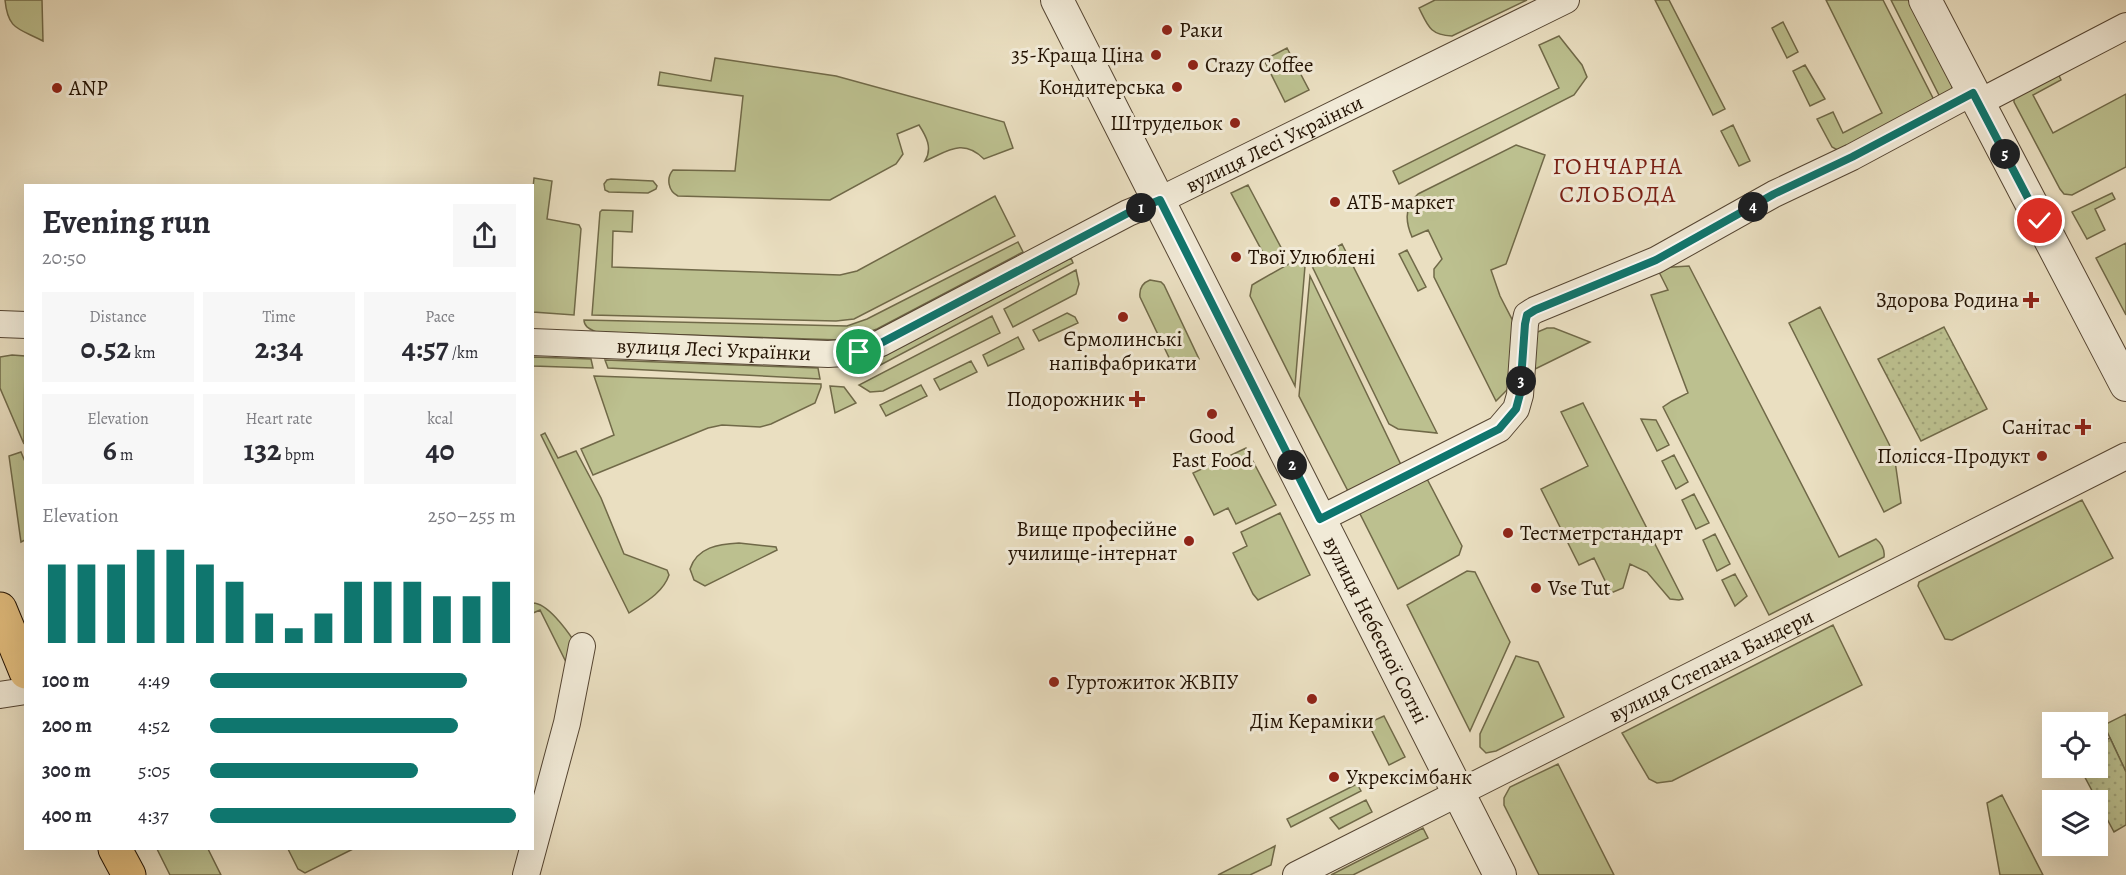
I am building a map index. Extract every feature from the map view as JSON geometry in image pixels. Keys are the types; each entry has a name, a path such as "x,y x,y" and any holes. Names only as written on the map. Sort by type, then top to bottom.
{"highway":[{"path":"0,609 24,667"},
{"path":"116,850 129,875"}],"street":[{"name":"вулиця Небесної Сотні","path":"1057,0 1500,875"},
{"name":"вулиця Лесі Українки","path":"534,342 828,354 859,352 881,343 1128,213 1160,200 1566,0"},
{"path":"1925,0 2126,385"},
{"path":"1320,519 1499,429 1516,409 1520,394 1525,324 1527,315 1535,310 1656,260 1774,194 2126,26"},
{"path":"0,324 24,325"},
{"name":"вулиця Степана Бандери","path":"1296,875 2126,456"},
{"path":"534,845 567,723 582,646"},
{"path":"0,695 24,691"},
{"path":"526,875 533,850"}],"green space":[{"path":"5,0 42,0 43,41 12,23 6,10"},
{"path":"1435,0 1527,0 1452,36 1434,31 1419,8"},
{"path":"1655,0 1669,0 1725,109 1713,115"},
{"path":"1826,0 1883,0 1936,104 1841,152 1832,147 1817,119 1833,112 1843,133 1882,113"},
{"path":"1891,0 1909,0 1952,83 1952,92 1942,101"},
{"path":"1783,22 1798,52 1787,58 1772,28"},
{"path":"1559,36 1582,65 1587,77 1574,95 1399,184 1393,171 1559,88 1539,45"},
{"path":"1287,48 1309,90 1285,102 1264,60"},
{"path":"715,58 836,76 1004,122 1013,148 984,159 969,149 955,148 925,161 928,147 919,125 897,134 903,154 896,164 830,200 678,196 669,184 669,177 673,170 735,171 743,96 658,85 660,72 711,81"},
{"path":"1805,65 1825,99 1810,106 1793,71"},
{"path":"2056,69 2061,80 2033,95 2053,133 2126,94 2126,167 2072,195 2064,194 2060,189 2014,102 2014,97"},
{"path":"1733,125 1750,161 1739,166 1721,131"},
{"path":"1516,145 1545,155 1506,264 1491,270 1500,296 1517,329 1508,389 1496,401 1434,277 1434,269 1442,259 1428,230 1412,237 1408,225 1408,214 1411,203 1418,194"},
{"path":"534,178 552,181 547,219 579,225 581,229 574,315 534,312"},
{"path":"611,179 653,181 657,186 648,193 609,192 605,190 604,184"},
{"path":"1248,185 1285,255 1269,264 1231,193"},
{"path":"2112,193 2115,199 2095,209 2105,230 2087,239 2072,212"},
{"path":"995,196 1015,236 854,319 836,321 592,315 600,212 602,210 633,211 632,232 613,231 612,267 840,275 857,271"},
{"path":"1018,242 1023,252 877,329 842,340 596,332 588,328 584,322 584,320 847,326 867,319"},
{"path":"2126,243 2126,315 2096,258"},
{"path":"1342,244 1437,433 1398,429 1389,424 1311,264 1311,261"},
{"path":"1407,250 1426,287 1418,291 1399,254"},
{"path":"1306,254 1295,386 1250,296 1252,285"},
{"path":"1071,258 1073,263 871,370 855,371"},
{"path":"1689,266 1839,557 1876,539 1883,550 1884,557 1769,615 1663,407 1688,393 1651,295 1668,290 1657,268"},
{"path":"1076,270 1079,284 1076,294 1013,327 1004,309"},
{"path":"1310,276 1403,469 1350,495 1299,396"},
{"path":"1150,280 1161,282 1164,285 1199,359 1175,370 1140,297 1142,286"},
{"path":"1820,307 1894,454 1901,503 1884,512 1789,323"},
{"path":"1067,313 1075,317 1078,323 1039,341 1033,330"},
{"path":"992,316 1000,333 883,391 870,392 859,385"},
{"path":"1944,327 1987,409 1921,441 1878,359"},
{"path":"1547,328 1554,328 1590,342 1525,374 1528,336"},
{"path":"1018,337 1024,349 988,366 983,355"},
{"path":"24,356 24,444 0,388 0,357"},
{"path":"534,357 591,359 593,368 534,366"},
{"path":"605,360 818,368 820,379 608,368"},
{"path":"971,361 977,372 940,390 934,379"},
{"path":"594,376 821,384 821,387 815,403 771,424 760,427 722,425 708,428 593,475 581,449 614,435"},
{"path":"921,385 927,396 886,416 880,405"},
{"path":"830,386 844,387 856,403 835,413"},
{"path":"1583,403 1683,599 1670,599 1647,572 1630,564 1623,588 1611,593 1594,558 1579,565 1541,489 1588,466 1561,412"},
{"path":"1641,419 1656,420 1669,445 1657,451"},
{"path":"545,433 558,458 576,451 601,498 624,554 667,570 669,575 662,587 629,613 541,435"},
{"path":"1246,448 1276,505 1236,524 1228,508 1214,515 1193,473"},
{"path":"21,452 24,459 24,540 21,542 9,456"},
{"path":"1674,455 1688,482 1676,489 1662,461"},
{"path":"1425,475 1462,546 1459,555 1398,589 1357,508"},
{"path":"1694,494 1709,523 1696,529 1682,500"},
{"path":"2082,500 2113,558 1952,640 1945,639 1918,586 1919,582"},
{"path":"1280,513 1310,575 1258,600 1233,553 1247,546 1241,532"},
{"path":"1715,534 1730,564 1717,571 1703,540"},
{"path":"739,543 776,547 777,550 705,586 694,580 690,569 703,551 724,544"},
{"path":"1467,571 1475,572 1510,642 1470,731 1407,605"},
{"path":"1735,574 1747,596 1735,606 1722,580"},
{"path":"534,603 550,612 574,641 567,664 540,610 534,613"},
{"path":"1833,625 1862,685 1672,781 1657,783 1649,779 1622,733"},
{"path":"1516,656 1538,662 1564,717 1496,751 1486,753 1480,747 1480,734"},
{"path":"2126,714 2126,772 2108,734 2108,723"},
{"path":"1384,716 1405,757 1389,765 1368,723"},
{"path":"2110,738 2126,772 2126,825 2114,832 2108,821 2108,790 2092,790 2085,778 2108,778 2108,739"},
{"path":"1558,764 1614,875 1539,875 1504,805 1504,798 1510,787"},
{"path":"1357,784 1361,791 1291,827 1287,819"},
{"path":"2002,795 2043,875 2000,875 1987,803"},
{"path":"1366,800 1372,812 1339,829 1330,818"},
{"path":"1423,828 1428,838 1353,875 1331,875"},
{"path":"1275,846 1271,865 1250,875 1218,875"},
{"path":"158,850 208,850 221,875 170,875"},
{"path":"288,850 351,850 305,873 298,869"}],"place":[{"name":"Раки","path":"1167,30"},
{"name":"35-Краща Ціна","path":"1156,55"},
{"name":"Crazy Coffee","path":"1193,65"},
{"name":"Кондитерська","path":"1177,87"},
{"name":"ANP","path":"57,88"},
{"name":"Штрудельок","path":"1235,123"},
{"name":"АТБ-маркет","path":"1335,202"},
{"name":"Твої Улюблені","path":"1236,257"},
{"name":"Здорова Родина","path":"2031,300"},
{"name":"Єрмолинські напівфабрикати","path":"1123,317"},
{"name":"Подорожник","path":"1137,399"},
{"name":"Good Fast Food","path":"1212,414"},
{"name":"Санітас","path":"2083,427"},
{"name":"Полісся-Продукт","path":"2042,456"},
{"name":"Тестметрстандарт","path":"1508,533"},
{"name":"Вище професійне училище-інтернат","path":"1189,541"},
{"name":"Vse Tut","path":"1536,588"},
{"name":"Гуртожиток ЖВПУ","path":"1054,682"},
{"name":"Дім Кераміки","path":"1312,699"},
{"name":"Укрексімбанк","path":"1334,777"}],"district":[{"name":"ГОНЧАРНА СЛОБОДА","path":"1618,180"}],"route":[{"path":"859,352 881,343 1128,213 1160,200 1320,519 1499,429 1516,409 1520,394 1527,315 1555,301 1656,260 1774,194 1852,157 1973,93 2040,221"}]}
